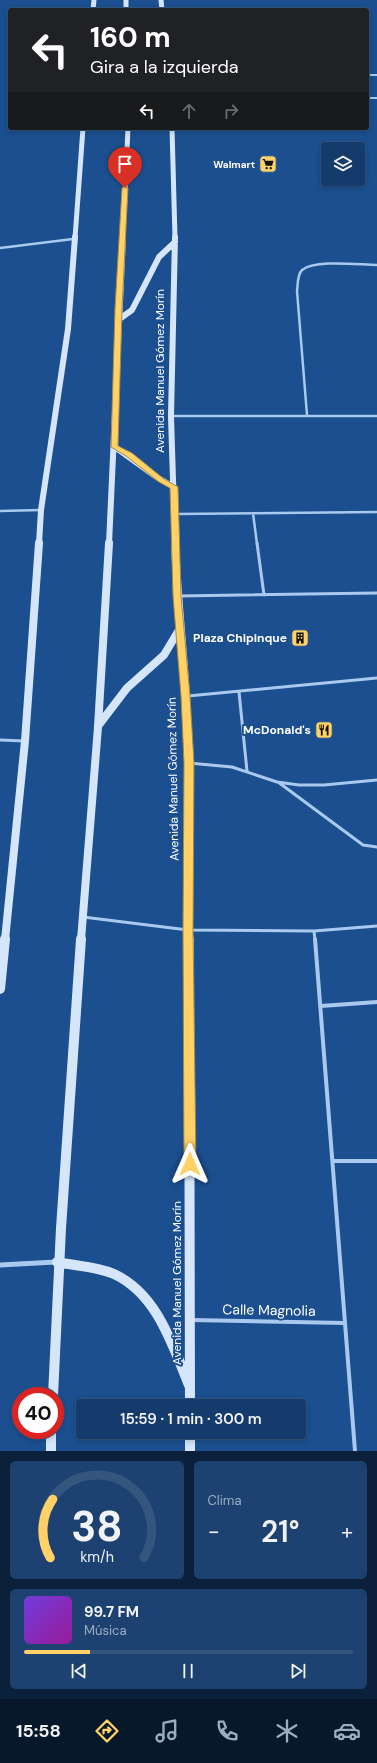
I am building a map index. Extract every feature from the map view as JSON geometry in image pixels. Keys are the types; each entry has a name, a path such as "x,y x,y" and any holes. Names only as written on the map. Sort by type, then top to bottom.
{"main road":[{"path":"0,989 25,741 41,510 68,328 73,239 83,130"},
{"path":"53,1387 57,1262 82,917 98,726 115,447 118,320 128,130"},
{"name":"Avenida Manuel Gómez Morín","path":"172,130 175,242 171,416 177,596 186,696 189,763 188,930 192,1320 190,1399"},
{"path":"118,320 132,310 159,257 175,242"},
{"path":"115,447 129,454 161,481 174,487"},
{"path":"98,726 127,688 164,655 180,630"},
{"path":"57,1262 113,1274 131,1283 146,1297 161,1322 191,1388"},
{"path":"51,1439 51,1451"},
{"path":"190,1439 190,1451"}],"street":[{"path":"0,1265 57,1262"}],"lane":[{"path":"215,8 292,8"},
{"path":"0,248 73,239"},
{"path":"307,416 297,291 299,275 304,268 317,265 377,265"},
{"path":"171,416 377,416"},
{"path":"0,511 41,510"},
{"path":"175,514 377,512"},
{"path":"253,513 264,595"},
{"path":"177,596 377,593"},
{"path":"186,696 377,678"},
{"path":"239,692 247,771"},
{"path":"0,740 25,741"},
{"path":"189,763 219,765 247,771 277,782 299,785 324,785 377,780"},
{"path":"277,782 363,845 377,847"},
{"path":"82,917 188,930 314,931 377,926"},
{"path":"314,931 355,1451"},
{"path":"321,1006 377,1002"},
{"path":"333,1161 377,1161"},
{"name":"Calle Magnolia","path":"192,1320 345,1323"}],"place":[{"name":"Walmart","path":"268,164"},
{"name":"Plaza Chipinque","path":"300,638"},
{"name":"McDonald's","path":"324,730"}],"route":[{"path":"125,188 118,308 115,447 136,459 161,481 174,487 177,596 186,696 189,763 188,930 190,1164"}]}
